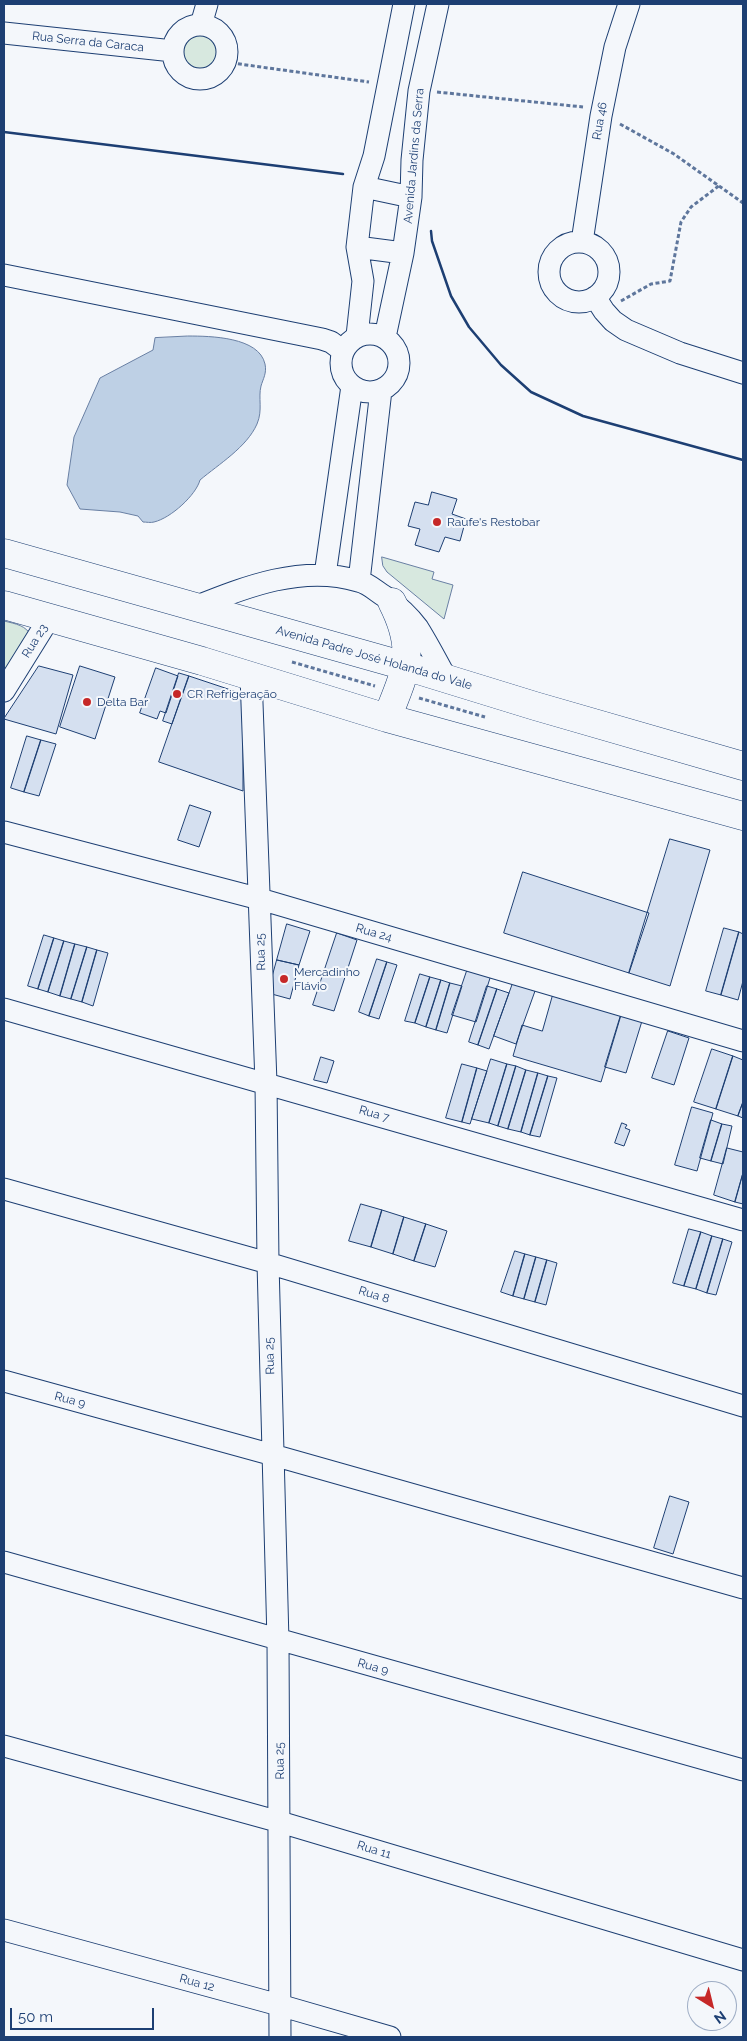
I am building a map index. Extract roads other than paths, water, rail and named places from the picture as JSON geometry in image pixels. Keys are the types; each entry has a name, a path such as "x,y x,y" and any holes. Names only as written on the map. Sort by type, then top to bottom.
{"main road":[{"name":"Avenida Padre José Holanda do Vale","path":"4,553 405,666 743,766"},
{"path":"387,718 405,666 408,650 402,621 392,602"},
{"path":"4,605 251,676 387,718 743,816"}],"street":[{"path":"201,25 208,4"},
{"path":"4,275 331,342 350,343 366,334 376,334 385,337 397,351 399,369 389,385 381,390 361,391 345,379 341,370 340,360 350,343 363,281 357,247 364,187 374,156 404,4"},
{"name":"Avenida Jardins da Serra","path":"385,337 403,253 411,197 418,90 438,4"},
{"name":"Rua 46","path":"582,242 601,116 614,47 629,4"},
{"path":"201,25 217,31 223,37 226,45 225,62 214,75 198,79 182,73 172,51 178,35 185,29 201,25"},
{"name":"Rua Serra da Caraca","path":"4,33 172,51"},
{"path":"364,187 411,197"},
{"path":"599,304 609,277 609,267 606,258 592,244 572,242 563,246 551,262 550,281 555,290 562,296 571,300 599,304 613,321 626,330 680,353 743,374"},
{"path":"357,247 403,253"},
{"path":"325,575 352,386"},
{"path":"359,581 381,390"},
{"path":"195,607 241,589 269,581 325,575 359,581 392,602 417,628 446,678"},
{"name":"Rua 23","path":"4,691 50,617"},
{"name":"Rua 25","path":"251,676 266,1083 268,1264 278,1641 280,2037"},
{"name":"Rua 24","path":"4,832 260,900 743,1041"},
{"name":"Rua 7","path":"4,1009 743,1220"},
{"name":"Rua 8","path":"4,1190 268,1264 743,1406"},
{"name":"Rua 9","path":"4,1381 743,1588"},
{"name":"Rua 9","path":"4,1562 278,1641 743,1770"},
{"name":"Rua 11","path":"4,1746 280,1822 743,1960"},
{"name":"Rua 12","path":"4,1930 390,2037"}],"water":[{"path":"188,336 233,340 254,348 261,355 266,370 260,391 260,409 257,424 240,448 200,480 198,486 188,499 161,520 143,522 138,516 120,512 80,509 67,485 74,437 100,378 153,350 155,338"}],"place":[{"name":"Raufe's Restobar","path":"437,522"},
{"name":"CR Refrigeração","path":"177,694"},
{"name":"Delta Bar","path":"87,702"},
{"name":"Mercadinho Flávio","path":"284,979"}]}
